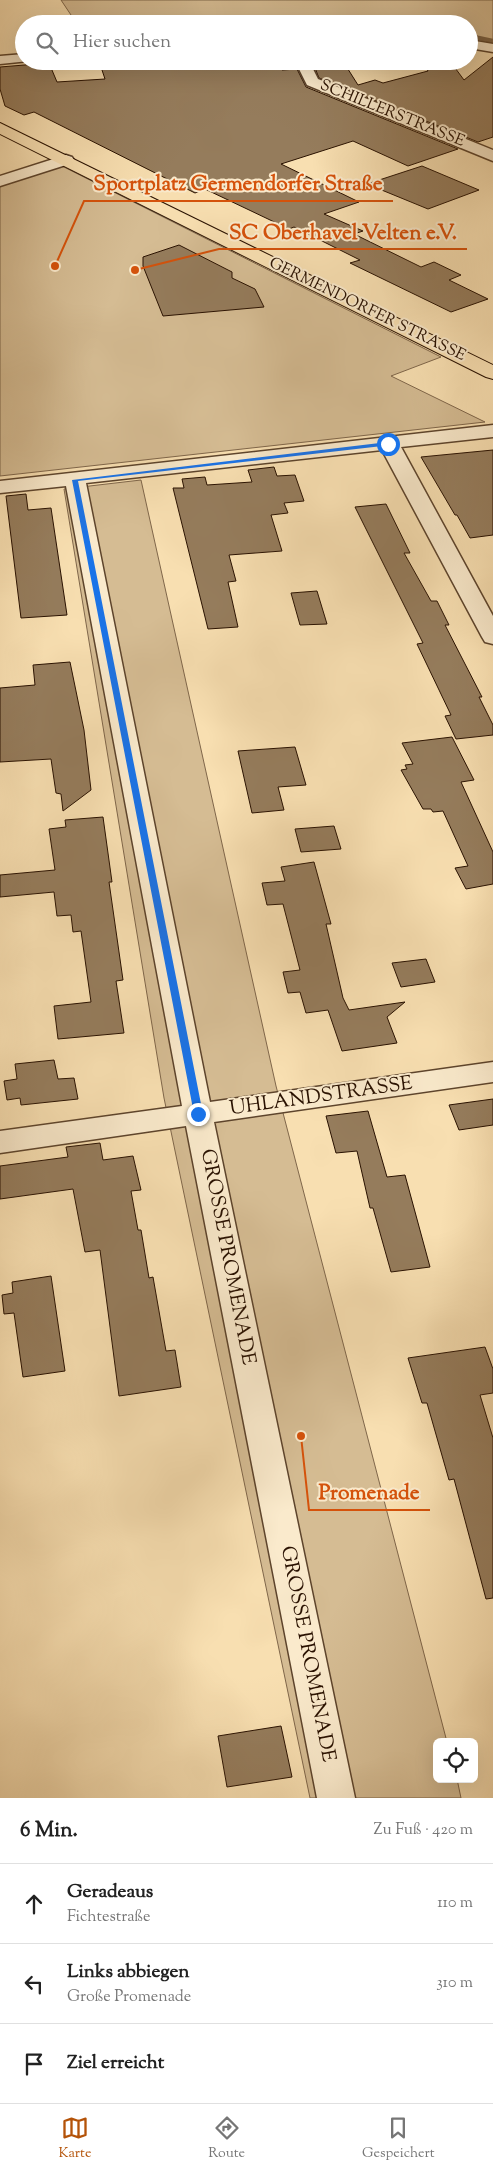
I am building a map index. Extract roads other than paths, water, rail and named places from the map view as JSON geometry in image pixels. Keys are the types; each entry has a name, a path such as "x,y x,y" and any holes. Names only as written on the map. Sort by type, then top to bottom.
{"main road":[{"name":"GERMENDORFER STRASSE","path":"0,128 493,372"}],"street":[{"path":"478,46 493,48"},
{"path":"0,60 15,59"},
{"name":"SCHILLERSTRASSE","path":"306,70 312,82 493,156"},
{"path":"0,181 66,160"},
{"path":"0,487 75,480 493,431"},
{"path":"388,444 493,637"},
{"name":"GROSSE PROMENADE","path":"75,480 198,1114 336,1798"},
{"name":"UHLANDSTRASSE","path":"0,1142 493,1072"}],"waterway":[{"path":"478,38 493,41"}],"place":[{"name":"Sportplatz Germendorfer Straße","path":"55,266"},
{"name":"SC Oberhavel Velten e.V.","path":"135,270"},
{"name":"Promenade","path":"301,1436"}]}
